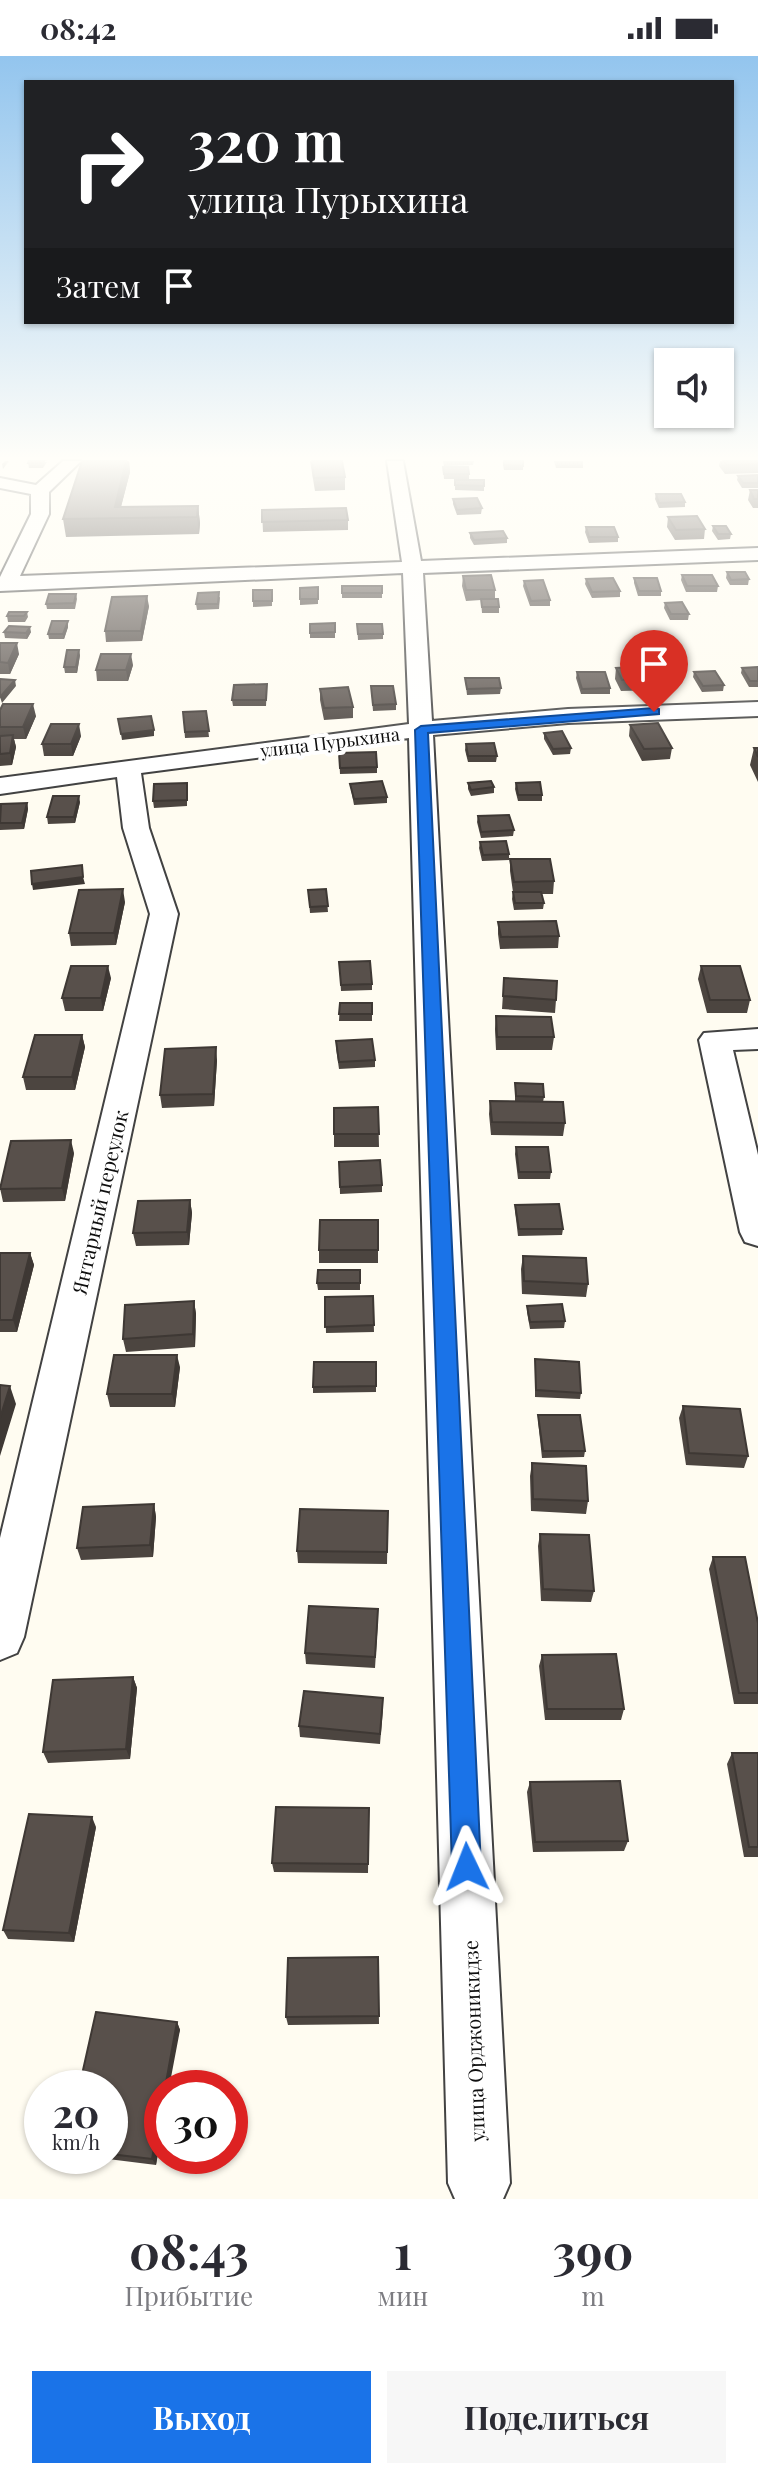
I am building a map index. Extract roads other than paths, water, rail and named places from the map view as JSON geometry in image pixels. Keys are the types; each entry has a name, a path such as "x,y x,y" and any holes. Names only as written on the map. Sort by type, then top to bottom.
{"street":[{"path":"3,583 15,561"},
{"name":"улица Орджоникидзе","path":"412,561 479,2183"},
{"path":"3,583 597,561"},
{"name":"улица Пурыхина","path":"0,786 421,730 684,709 758,709"},
{"name":"Янтарный переулок","path":"0,1637 164,914 136,828 128,769"},
{"path":"758,1039 715,1040 758,1232"}]}
